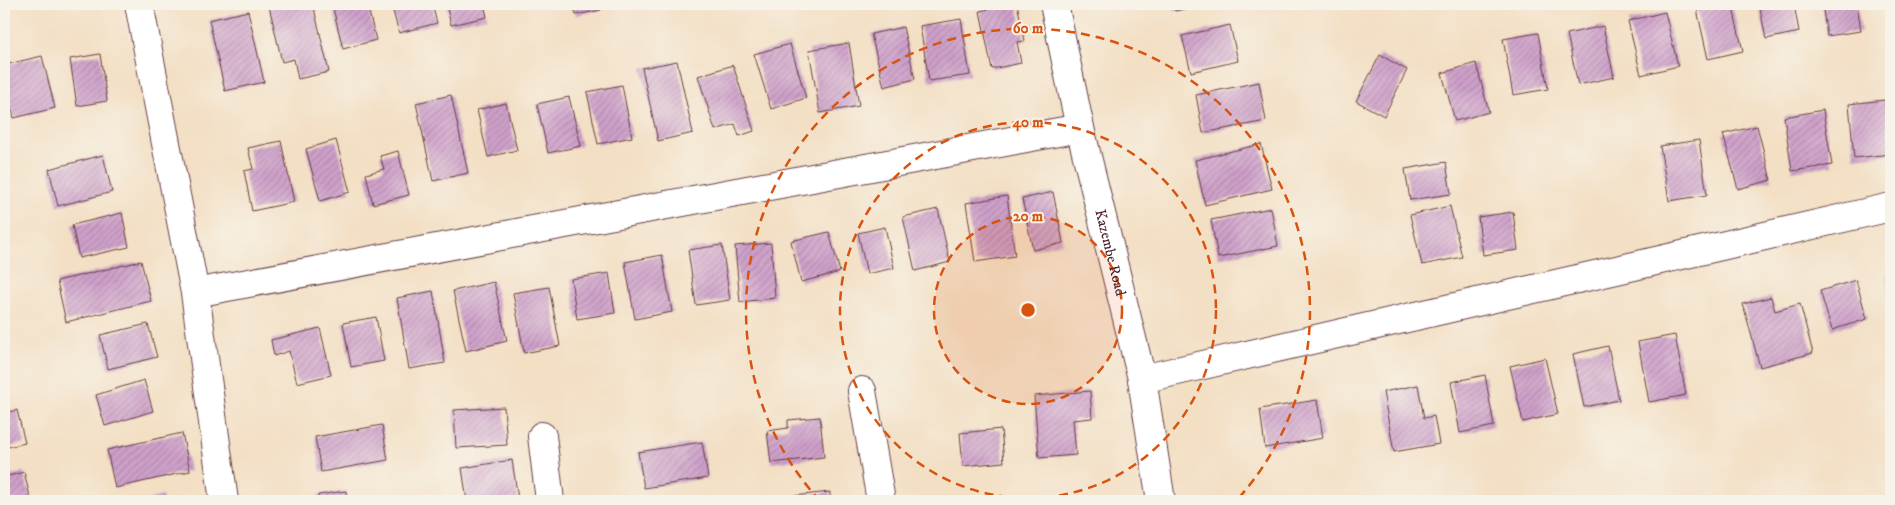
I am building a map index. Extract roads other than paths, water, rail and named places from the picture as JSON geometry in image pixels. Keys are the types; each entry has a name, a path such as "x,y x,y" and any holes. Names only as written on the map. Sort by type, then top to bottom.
{"street":[{"path":"139,4 195,292 224,501"},
{"name":"Kazembe Road","path":"1054,4 1080,128 1142,379 1161,501"},
{"path":"195,292 1080,128"},
{"path":"1142,379 1891,207"},
{"path":"862,392 881,501"},
{"path":"542,436 550,501"}]}
